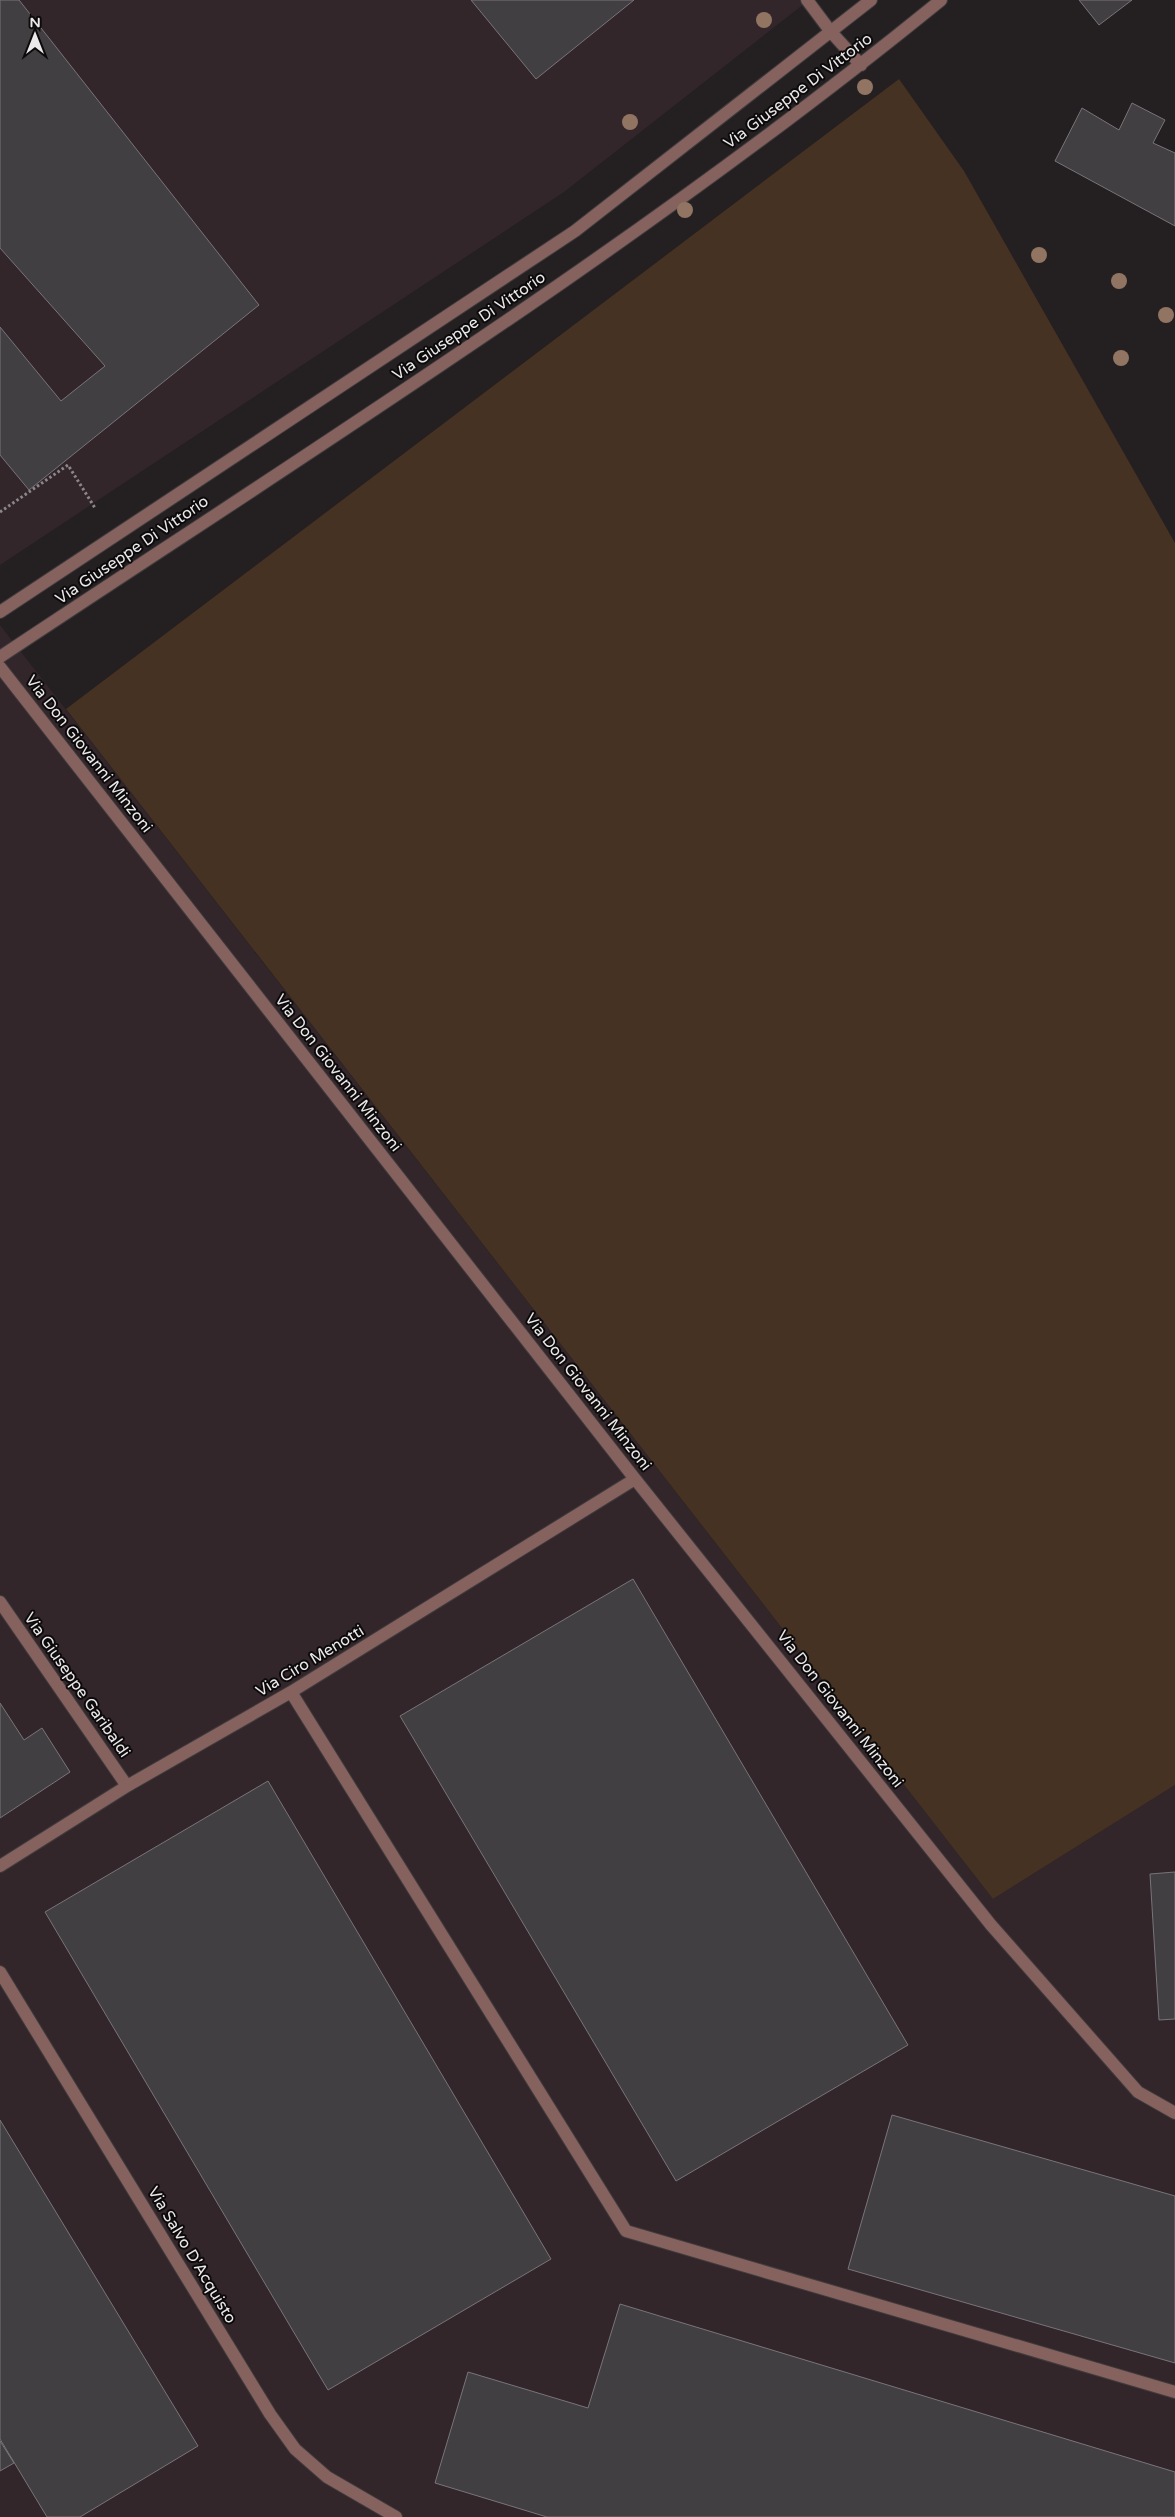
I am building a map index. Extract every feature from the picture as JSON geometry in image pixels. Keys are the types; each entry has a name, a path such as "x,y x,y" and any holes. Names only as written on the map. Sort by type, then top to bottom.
{"street":[{"path":"807,0 831,32 861,65"},
{"name":"Via Giuseppe Di Vittorio","path":"0,612 574,231 871,0"},
{"name":"Via Giuseppe Di Vittorio","path":"0,657 584,269 861,65 941,0"},
{"name":"Via Don Giovanni Minzoni","path":"0,667 635,1479 991,1926 1138,2092 1175,2113"},
{"name":"Via Ciro Menotti","path":"0,1866 127,1786 291,1692 635,1479"},
{"name":"Via Giuseppe Garibaldi","path":"0,1602 127,1786"},
{"path":"291,1692 626,2231 1175,2392"},
{"name":"Via Salvo D'Acquisto","path":"0,1972 270,2414 295,2449 327,2477 396,2517"}],"path":[{"path":"0,512 68,465 95,508"}],"shaded area":[{"path":"0,0 809,0 564,192 0,565"},
{"path":"899,79 964,171 1175,543 1175,1785 993,1899 66,709"},
{"path":"0,625 993,1899 1175,1785 1175,2517 0,2517"}],"building":[{"path":"0,0 19,0 259,305 29,490 0,455 0,327 61,401 105,366 0,248"},
{"path":"471,0 634,0 536,79"},
{"path":"1079,0 1132,0 1099,25"},
{"path":"1132,103 1165,120 1153,143 1175,153 1175,226 1055,161 1082,108 1119,130"},
{"path":"633,1579 908,2045 676,2181 400,1716"},
{"path":"0,1703 24,1740 42,1728 70,1772 0,1818"},
{"path":"268,1781 551,2259 328,2390 45,1912"},
{"path":"1175,1872 1175,2019 1159,2020 1150,1874"},
{"path":"892,2115 1175,2196 1175,2363 848,2269"},
{"path":"0,2120 198,2446 80,2517 47,2517 0,2439"},
{"path":"620,2304 1175,2472 1175,2517 547,2517 435,2483 468,2372 588,2408"},
{"path":"0,2441 14,2463 0,2471"}]}
